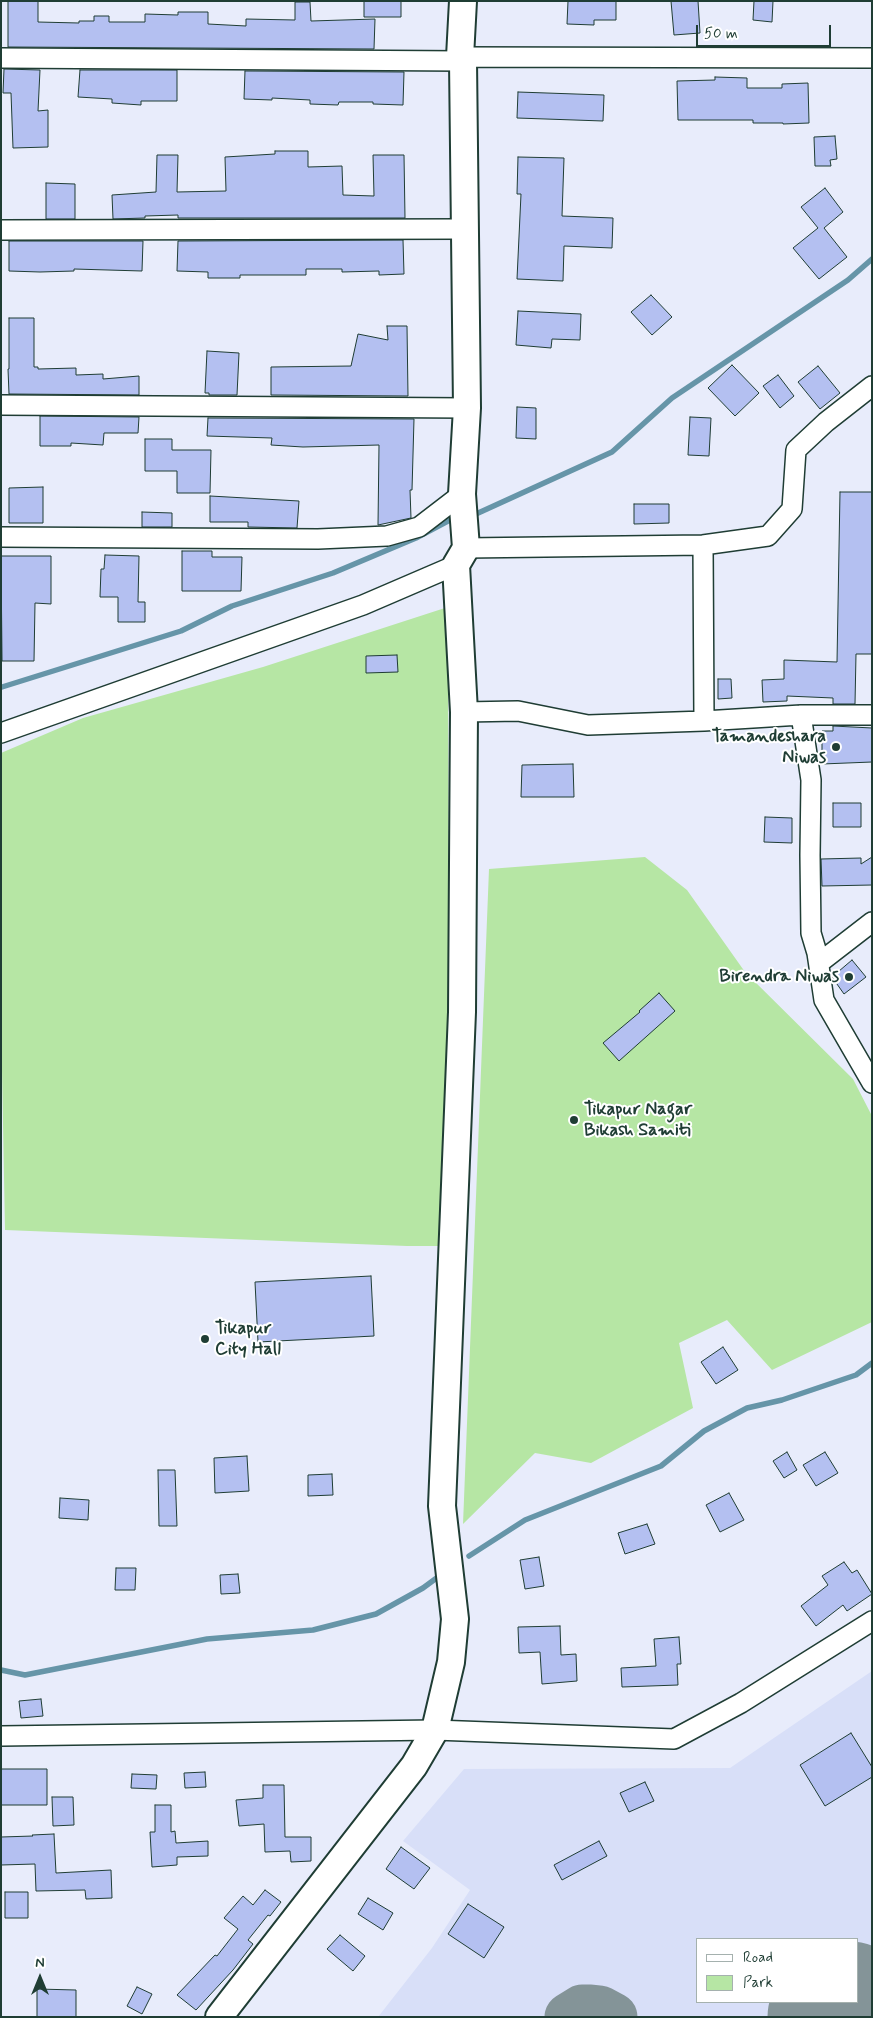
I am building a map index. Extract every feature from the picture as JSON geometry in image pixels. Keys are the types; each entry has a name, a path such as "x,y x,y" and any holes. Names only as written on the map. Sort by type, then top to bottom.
{"street":[{"path":"219,2017 414,1766 435,1730 451,1662 455,1619 442,1506 462,1012 464,712 461,557 462,494 467,408 462,59 464,1"},
{"path":"1,58 872,58"},
{"path":"1,230 464,229"},
{"path":"1,733 363,605 461,557 703,545 768,536 792,510 796,450 826,422 872,386"},
{"path":"1,405 467,408"},
{"path":"1,537 318,539 387,536 419,527 462,494"},
{"path":"703,545 704,721"},
{"path":"464,712 518,711 588,725 801,716 872,716"},
{"path":"801,716 811,780 811,933 819,963 824,1000 872,1083"},
{"path":"819,963 872,922"},
{"path":"1,1736 435,1730 674,1739 741,1703 872,1621"}],"shaded area":[{"path":"872,1671 872,2017 378,2017 432,1948 470,1890 403,1841 464,1769 730,1768"}],"green space":[{"path":"448,607 449,1080 444,1246 5,1230 1,1017 1,753 83,718 263,667"},
{"path":"645,857 687,890 745,972 853,1079 872,1116 872,1322 772,1370 727,1320 679,1343 693,1408 591,1463 535,1453 463,1524 489,869"}],"building":[{"path":"8,1 38,1 38,22 79,23 79,21 94,21 94,16 109,16 109,22 145,22 145,14 178,15 178,12 208,12 208,24 246,26 246,19 295,20 295,2 310,2 311,21 375,19 374,49 8,47"},
{"path":"364,1 401,1 401,17 364,17"},
{"path":"568,1 616,1 616,20 594,20 594,25 567,24"},
{"path":"671,1 698,1 700,33 674,35"},
{"path":"754,1 773,1 772,22 753,20"},
{"path":"4,69 40,70 38,111 48,110 48,147 13,148 11,93 3,93"},
{"path":"80,70 177,70 177,101 141,101 141,105 112,103 112,99 78,97"},
{"path":"245,71 404,72 403,105 373,104 373,102 339,102 338,105 310,104 310,100 244,99"},
{"path":"715,77 747,78 747,88 782,88 782,84 808,83 809,123 753,123 753,120 678,120 677,81 715,80"},
{"path":"518,92 604,95 603,121 517,118"},
{"path":"835,136 837,159 830,160 831,166 815,166 814,137"},
{"path":"275,151 308,151 308,167 342,166 343,195 374,196 373,155 404,155 405,218 178,218 178,215 113,219 112,195 156,192 157,155 178,155 177,192 226,191 225,157 275,154"},
{"path":"518,157 564,158 562,216 613,218 612,248 564,246 563,281 517,279 521,194 517,194"},
{"path":"46,183 75,184 75,219 46,219"},
{"path":"825,188 843,212 824,228 847,257 819,279 793,248 818,228 801,207"},
{"path":"403,240 404,274 379,275 379,271 342,272 342,269 306,269 306,275 240,275 240,278 208,278 208,272 177,271 178,241"},
{"path":"9,241 143,241 142,271 74,269 74,271 9,271"},
{"path":"651,295 672,317 652,335 631,312"},
{"path":"518,311 581,314 580,340 552,339 551,348 516,345"},
{"path":"9,318 34,318 34,367 38,367 38,369 76,368 76,375 103,374 103,379 139,376 139,395 9,394"},
{"path":"387,326 407,326 408,396 271,395 271,367 351,366 358,334 388,340"},
{"path":"207,351 239,353 237,395 209,395 209,393 205,393"},
{"path":"732,365 759,393 735,416 708,388"},
{"path":"818,366 840,393 820,409 798,382"},
{"path":"778,375 794,396 780,408 763,386"},
{"path":"517,407 536,408 536,439 516,438"},
{"path":"40,416 139,417 138,433 104,433 103,445 71,443 71,446 40,446"},
{"path":"690,417 711,418 709,456 688,455"},
{"path":"208,418 414,419 412,490 410,490 411,518 378,525 379,445 303,447 271,445 272,438 207,436"},
{"path":"145,439 172,439 172,450 211,450 210,493 177,493 177,471 145,471"},
{"path":"43,487 43,523 9,523 9,488"},
{"path":"840,492 872,492 872,654 856,654 855,704 833,704 833,698 787,696 787,701 763,702 762,680 784,679 784,660 837,662"},
{"path":"210,496 299,501 297,528 248,527 248,522 210,522"},
{"path":"634,504 669,504 669,523 634,524"},
{"path":"142,512 172,513 172,527 142,527"},
{"path":"182,551 212,551 212,557 242,557 241,591 182,591"},
{"path":"105,555 139,556 138,602 145,602 145,622 118,622 118,597 100,597 101,569 104,569"},
{"path":"1,556 51,556 51,604 35,603 34,661 2,661"},
{"path":"397,655 398,672 366,673 366,656"},
{"path":"718,679 731,679 732,698 718,699"},
{"path":"833,726 872,728 872,762 822,764 822,731 833,731"},
{"path":"573,764 574,797 521,797 522,765"},
{"path":"833,803 861,803 861,827 833,827"},
{"path":"765,817 792,818 792,843 764,842"},
{"path":"872,857 872,885 822,886 821,859 861,858 861,864"},
{"name":"Birendra Niwas","path":"852,960 866,977 844,994 832,977"},
{"path":"659,993 675,1011 619,1061 603,1043 640,1012"},
{"path":"371,1276 374,1336 258,1342 255,1282"},
{"path":"723,1347 738,1370 716,1384 701,1362"},
{"path":"787,1452 797,1470 784,1478 773,1461"},
{"path":"825,1452 838,1473 816,1486 803,1465"},
{"path":"247,1456 249,1491 215,1493 214,1458"},
{"path":"158,1470 175,1470 177,1526 159,1526"},
{"path":"332,1474 333,1495 308,1496 308,1475"},
{"path":"729,1493 744,1520 720,1532 706,1505"},
{"path":"60,1498 89,1500 88,1520 59,1518"},
{"path":"647,1524 655,1544 625,1554 618,1533"},
{"path":"539,1557 544,1586 525,1589 520,1560"},
{"path":"844,1562 852,1573 857,1570 872,1594 847,1611 843,1605 816,1626 801,1606 828,1585 822,1576"},
{"path":"116,1568 136,1568 135,1590 115,1590"},
{"path":"238,1574 240,1593 221,1594 220,1575"},
{"path":"560,1626 561,1655 576,1654 577,1681 542,1684 540,1652 519,1653 518,1627"},
{"path":"679,1637 681,1664 677,1664 678,1685 622,1687 621,1668 656,1666 654,1639"},
{"path":"41,1699 43,1716 21,1718 19,1701"},
{"path":"851,1733 872,1767 872,1777 825,1806 800,1765"},
{"path":"1,1769 47,1769 47,1805 1,1805"},
{"path":"205,1772 206,1787 185,1788 184,1773"},
{"path":"132,1774 157,1775 156,1789 131,1788"},
{"path":"645,1782 654,1801 629,1812 620,1793"},
{"path":"263,1785 284,1785 285,1837 311,1837 311,1861 291,1862 290,1851 265,1852 264,1824 239,1826 236,1800 263,1798"},
{"path":"52,1797 73,1797 74,1825 53,1826"},
{"path":"155,1805 171,1805 171,1832 175,1831 176,1843 208,1841 208,1856 177,1857 177,1865 152,1867 150,1832 155,1832"},
{"path":"54,1834 56,1873 111,1870 112,1898 86,1899 85,1890 36,1891 35,1864 1,1865 1,1837"},
{"path":"599,1841 607,1856 562,1880 554,1865"},
{"path":"401,1847 430,1868 414,1889 386,1869"},
{"path":"265,1890 281,1902 248,1940 253,1944 233,1970 196,2010 177,1995 215,1955 217,1956 238,1929 224,1918 243,1896 253,1905"},
{"path":"5,1892 28,1892 28,1918 5,1918"},
{"path":"368,1898 393,1913 383,1930 358,1914"},
{"path":"468,1904 504,1927 484,1958 448,1934"},
{"path":"340,1935 365,1956 353,1971 327,1949"},
{"path":"137,1987 152,1994 142,2014 127,2006"},
{"path":"37,1989 76,1990 76,2017 37,2017"}],"waterway":[{"path":"476,514 612,452 672,398 848,280 872,259"},
{"path":"2,687 181,631 232,606 333,573 416,538 448,521"},
{"path":"469,1556 525,1520 661,1466 704,1431 747,1408 782,1400 856,1375 872,1363"},
{"path":"1,1670 25,1675 207,1639 313,1630 376,1614 423,1588 442,1574"}],"taxiway":[{"path":"569,2017 582,2009 600,2010 613,2017"}],"runway":[{"path":"828,2017 849,2003"}],"place":[{"name":"Tamandeshara Niwas","path":"836,747"},
{"name":"Birendra Niwas","path":"849,977"},
{"name":"Tikapur Nagar Bikash Samiti","path":"574,1120"},
{"name":"Tikapur City Hall","path":"205,1339"}]}
